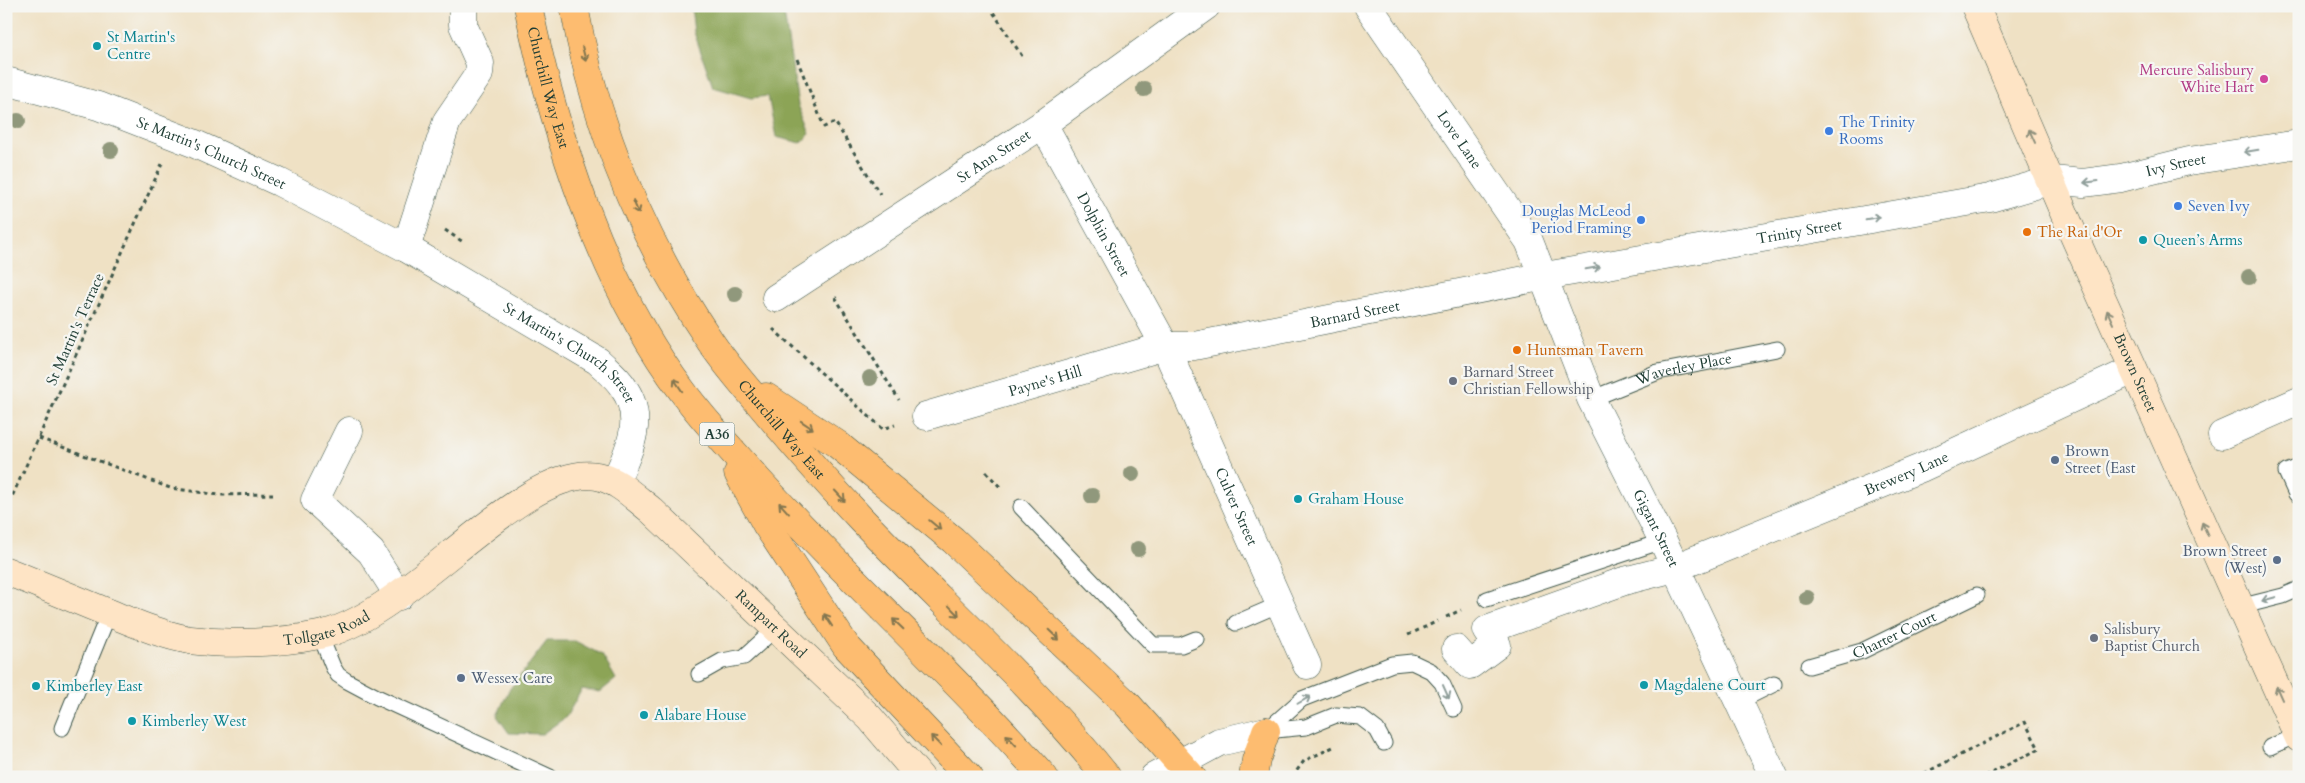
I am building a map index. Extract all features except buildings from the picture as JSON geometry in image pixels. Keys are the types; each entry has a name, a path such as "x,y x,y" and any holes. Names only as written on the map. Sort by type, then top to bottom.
{"highway":[{"name":"Churchill Way East","path":"528,6 555,120 587,211 624,295 682,392 716,433 819,546 925,650 1044,777"},
{"name":"Churchill Way East","path":"574,6 595,100 607,138 640,216 685,302 738,378 817,471 864,522 1023,681 1107,777"},
{"path":"738,378 836,444 953,540 1128,705 1186,769"},
{"path":"716,433 766,524 846,646 969,777"},
{"path":"1253,777 1256,760 1266,731"}],"street":[{"path":"406,248 448,121 479,74 480,63 463,24 464,6"},
{"name":"St Ann Street","path":"776,298 1043,124 1206,6"},
{"name":"Love Lane","path":"1368,6 1529,241 1545,276"},
{"name":"Brown Street","path":"1975,6 2133,370 2298,736"},
{"name":"St Martin's Church Street","path":"6,81 98,106 193,143 279,182 406,248 564,339 598,362 623,386 633,405 636,424 630,450 615,482"},
{"name":"Dolphin Street","path":"1043,124 1165,346"},
{"name":"Ivy Street","path":"2052,180 2083,183 2121,178 2189,161 2299,144"},
{"name":"Trinity Street","path":"1545,276 1990,198 2052,180"},
{"name":"Barnard Street","path":"1165,346 1194,346 1545,276"},
{"name":"Gigant Street","path":"1545,276 1553,306 1592,399 1663,541 1774,777"},
{"name":"Payne's Hill","path":"919,419 1165,346"},
{"name":"Culver Street","path":"1165,346 1307,665"},
{"name":"Brewery Lane","path":"1456,649 1470,665 1496,645 1487,630 1624,581 1675,568 1921,468 2133,370"},
{"path":"2222,435 2299,401"},
{"path":"349,431 315,500 371,552 399,596"},
{"name":"Tollgate Road","path":"6,571 141,626 190,640 280,640 320,635 370,614 399,596 490,523 543,487 574,477 596,476 615,482"},
{"name":"Rampart Road","path":"615,482 651,510 870,718 920,777"},
{"path":"1154,777 1186,769 1219,742 1266,731"}],"lane":[{"name":"Waverley Place","path":"1592,399 1658,372 1777,349"},
{"path":"2296,494 2286,472 2299,467"},
{"path":"1021,507 1153,645 1181,645 1196,639"},
{"path":"1487,599 1663,541"},
{"path":"2239,607 2283,596 2299,589"},
{"name":"Charter Court","path":"1809,666 1862,651 1977,595"},
{"path":"1236,623 1280,604"},
{"path":"62,728 109,613"},
{"path":"700,674 722,661 744,657 775,629"},
{"path":"320,635 332,667 338,675 377,697 550,777"},
{"path":"1266,731 1302,699 1392,664 1412,662 1432,671 1442,683 1454,709"},
{"path":"1738,702 1774,684"},
{"path":"1266,731 1306,727 1336,715 1360,717 1377,730 1384,744"},
{"path":"2270,747 2298,736"}],"path":[{"path":"989,6 1022,56"},
{"path":"797,59 824,127 834,122 896,220"},
{"name":"St Martin's Terrace","path":"6,510 165,158"},
{"path":"776,298 791,316 773,329 883,429 919,419 819,271"},
{"path":"38,438 170,488 219,495 273,494"},
{"path":"1916,777 2025,722 2039,748 1983,777"},
{"path":"1292,777 1304,761 1340,743"}],"green space":[{"path":"691,6 783,6 798,105 810,134 801,143 776,137 768,96 751,98 713,87 694,32"},
{"path":"547,641 575,641 602,655 616,679 600,692 582,689 566,717 542,734 509,733 497,716 509,690"}],"place":[{"name":"St Martin's Centre","path":"97,46"},
{"name":"Mercure Salisbury White Hart","path":"2264,79"},
{"name":"The Trinity Rooms","path":"1829,131"},
{"name":"Seven Ivy","path":"2178,206"},
{"name":"Douglas McLeod Period Framing","path":"1641,220"},
{"name":"The Rai d'Or","path":"2027,232"},
{"name":"Queen’s Arms","path":"2143,240"},
{"name":"Huntsman Tavern","path":"1517,350"},
{"name":"Barnard Street Christian Fellowship","path":"1453,381"},
{"name":"Brown Street (East","path":"2055,460"},
{"name":"Graham House","path":"1298,499"},
{"name":"Brown Street (West)","path":"2277,560"},
{"name":"Salisbury Baptist Church","path":"2094,638"},
{"name":"Wessex Care","path":"461,678"},
{"name":"Magdalene Court","path":"1644,685"},
{"name":"Kimberley East","path":"36,686"},
{"name":"Alabare House","path":"644,715"},
{"name":"Kimberley West","path":"132,721"}]}
